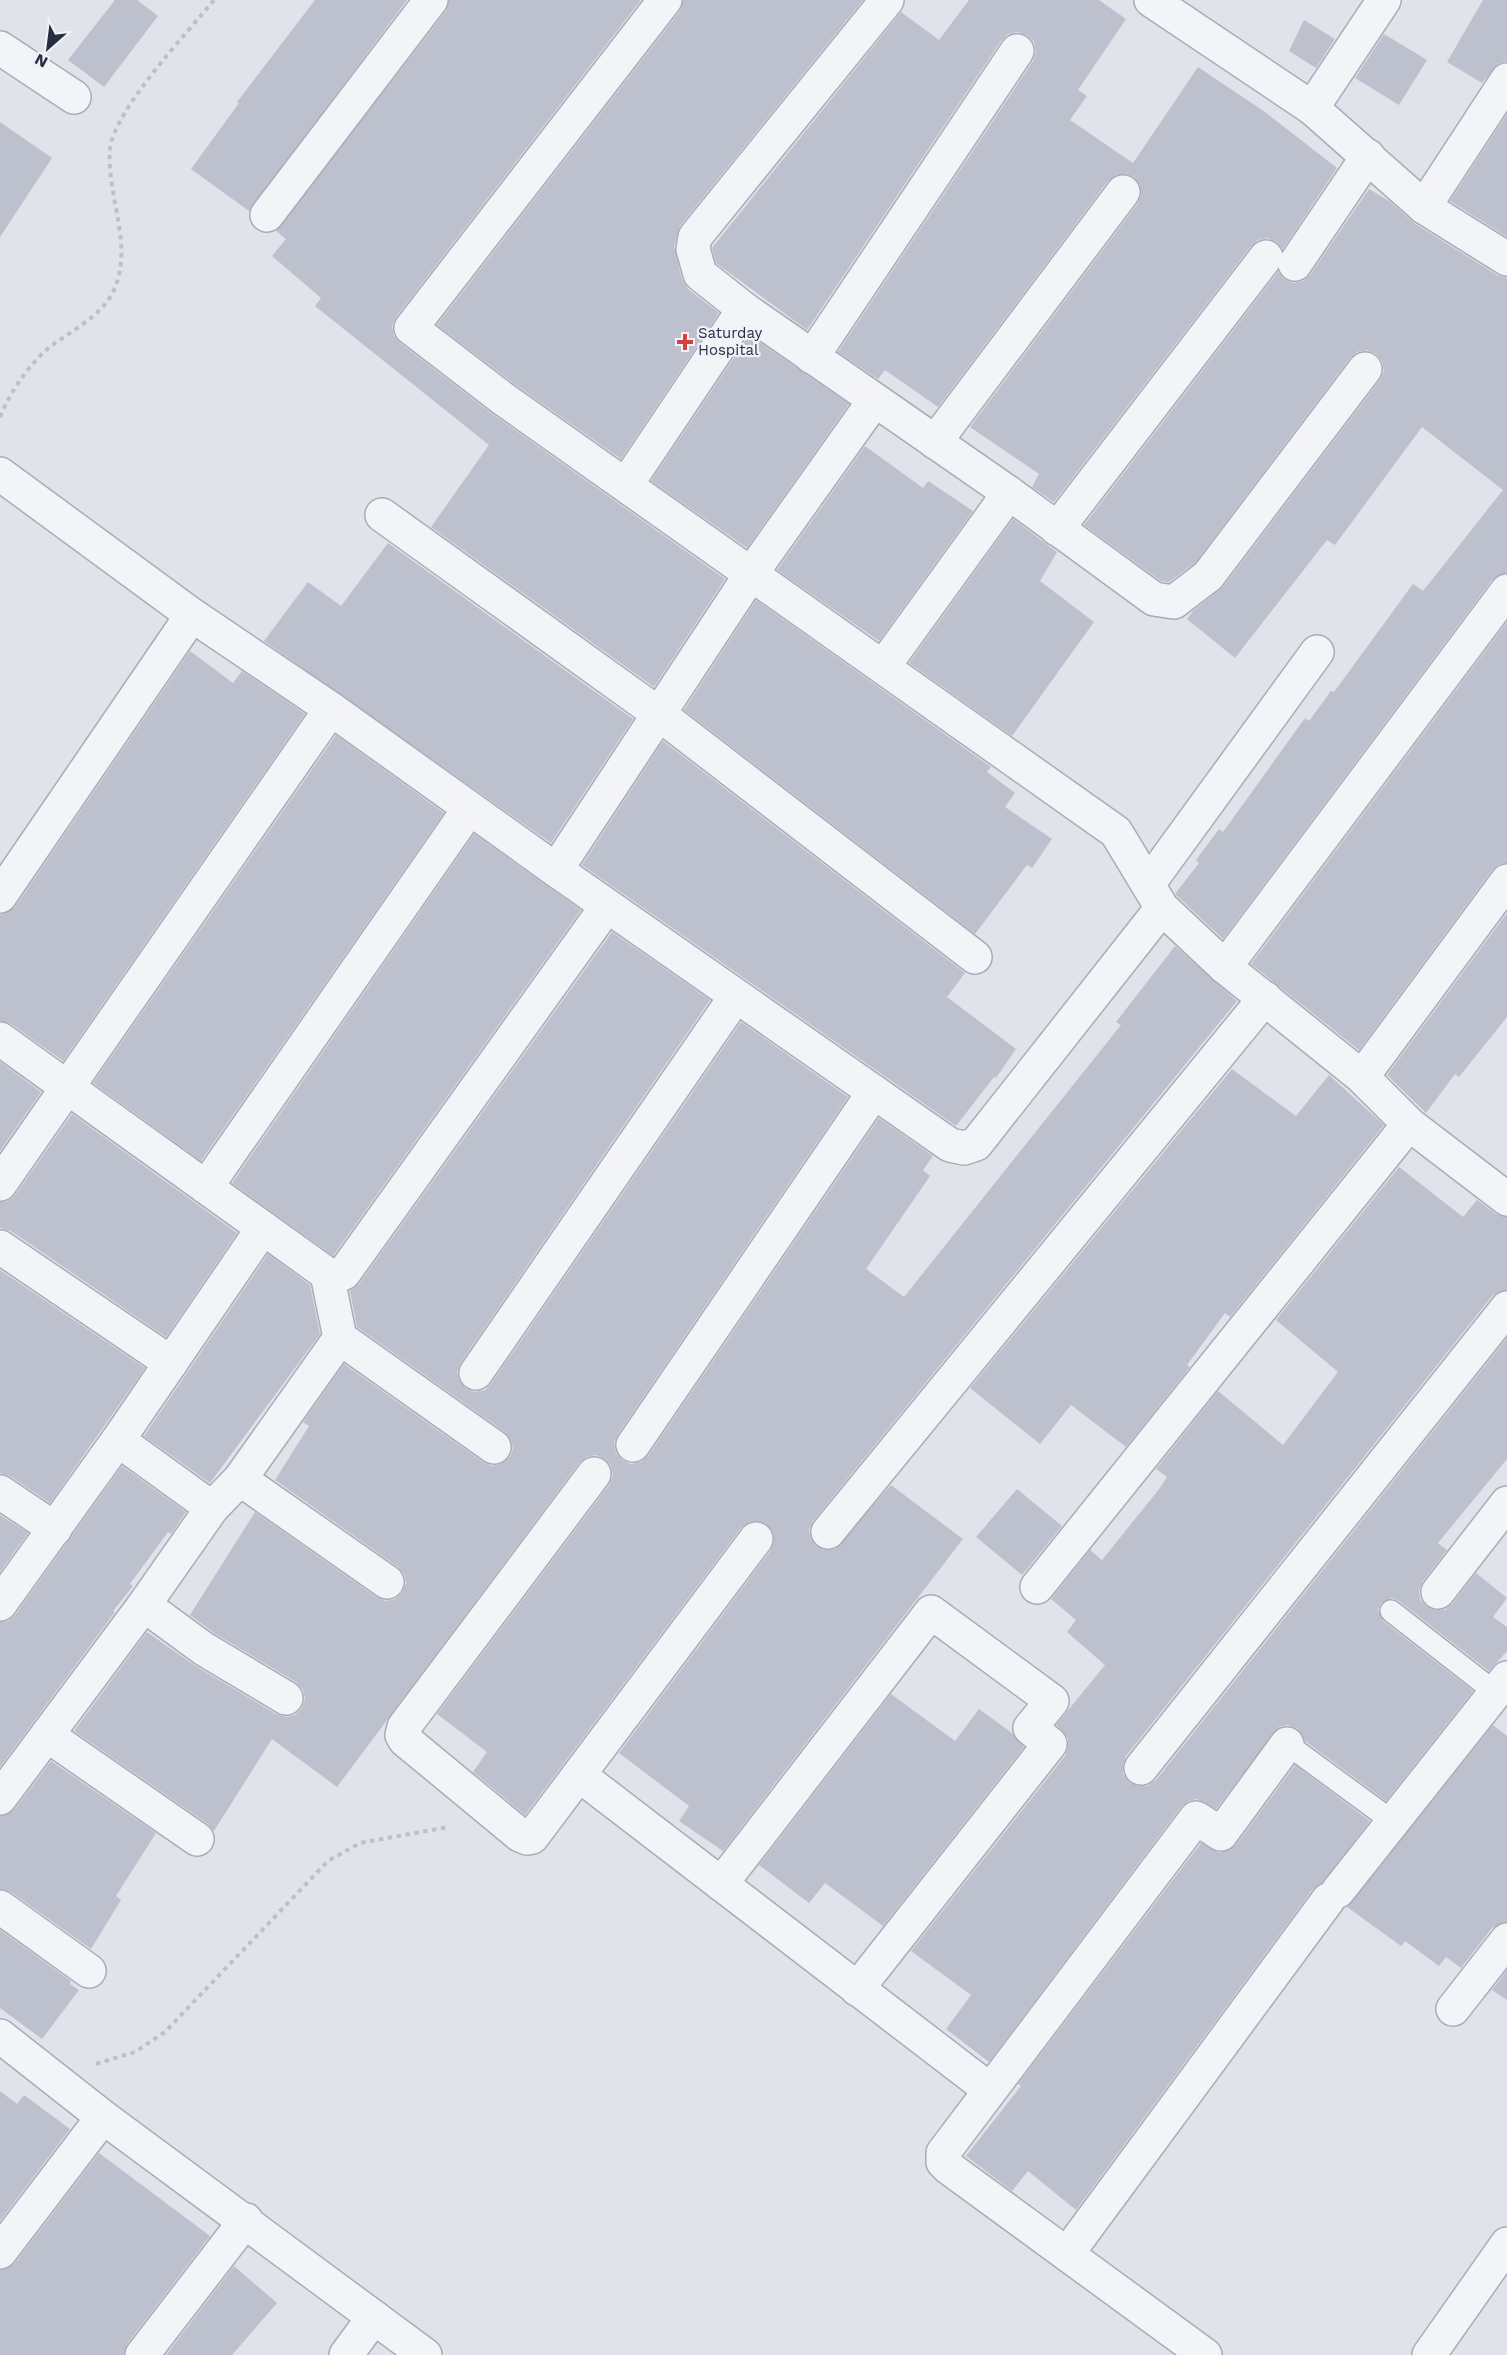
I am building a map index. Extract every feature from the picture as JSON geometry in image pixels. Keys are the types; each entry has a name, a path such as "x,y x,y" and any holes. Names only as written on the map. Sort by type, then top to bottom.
{"street":[{"path":"267,215 431,0"},
{"path":"665,0 411,328 502,398 1116,832 1156,896 1225,968 1362,1077 1409,1124 1507,1199"},
{"path":"887,0 695,237 693,249 700,274 744,309 1009,493 1154,599 1174,602 1208,576 1365,369"},
{"path":"1312,108 1384,0"},
{"path":"1163,3 1312,108 1424,207 1507,259"},
{"path":"0,48 74,97"},
{"path":"812,357 1017,51"},
{"path":"1424,207 1507,80"},
{"path":"1057,529 1368,156"},
{"path":"935,442 1123,192"},
{"path":"626,485 744,309"},
{"path":"556,870 751,574 874,401"},
{"path":"0,474 192,615 331,709 607,906 950,1145 964,1148 976,1144 1156,896 1317,652"},
{"path":"883,667 1009,493"},
{"path":"382,514 659,714 975,957"},
{"path":"1225,968 1507,591"},
{"path":"0,896 192,615"},
{"path":"0,1184 331,709"},
{"path":"206,1187 469,809"},
{"path":"1362,1077 1507,881"},
{"path":"0,1040 327,1274 335,1277 344,1273 607,906"},
{"path":"476,1373 736,996"},
{"path":"828,1532 1265,998"},
{"path":"633,1445 874,1092"},
{"path":"1036,1587 1409,1124"},
{"path":"0,1604 118,1440 263,1228"},
{"path":"0,1247 171,1363"},
{"path":"327,1274 340,1338 494,1447"},
{"path":"1141,1768 1507,1308"},
{"path":"0,1798 144,1605 212,1508 240,1479 340,1338"},
{"path":"118,1440 212,1508"},
{"path":"594,1473 404,1727 402,1735 405,1740 520,1835 532,1838 756,1539"},
{"path":"240,1479 387,1582"},
{"path":"0,1492 55,1528"},
{"path":"1438,1592 1507,1503"},
{"path":"144,1605 204,1649 286,1698"},
{"path":"721,1884 931,1612 1052,1701 1030,1728 1050,1744 858,1989"},
{"path":"1066,2254 1333,1896 1501,1686"},
{"path":"47,1735 197,1839"},
{"path":"1205,2355 943,2162 944,2153 1196,1818 1221,1834 1287,1744"},
{"path":"579,1775 990,2090"},
{"path":"0,1907 89,1971"},
{"path":"1453,2009 1507,1940"},
{"path":"0,2036 103,2117 246,2220 425,2355"},
{"path":"0,2252 103,2117"},
{"path":"142,2355 246,2220"},
{"path":"1429,2355 1507,2244"},
{"path":"346,2355 374,2317"}],"lane":[{"path":"1390,1611 1501,1686"},
{"path":"1287,1744 1392,1821"}],"path":[{"path":"0,417 8,398 44,353 100,310 111,294 120,273 122,253 110,148 131,103 214,0"},
{"path":"46,2071 94,2064 135,2052 165,2032 328,1861 360,1843 450,1827 477,1800"}],"building":[{"path":"115,0 137,0 158,16 104,87 68,60"},
{"path":"315,0 407,0 249,211 191,169 239,103 237,102"},
{"path":"449,0 641,0 396,317 392,326 394,336 400,343 491,413 725,579 654,687 431,527 489,445 315,306 321,298 272,256 286,239 276,231 446,11"},
{"path":"683,0 863,0 680,226 674,246 682,279 688,289 719,313 621,459 513,383 437,325 680,11"},
{"path":"969,0 1099,0 1126,19 1078,90 1087,96 1070,120 1133,163 1198,67 1265,112 1337,168 1283,249 1277,242 1268,238 1258,240 1251,246 1054,502 1032,487 1039,474 970,427 1138,203 1141,195 1140,185 1134,177 1126,174 1116,175 1108,181 938,407 885,370 878,379 838,352 1033,61 1036,52 1034,42 1028,36 1018,32 1008,34 1001,41 807,330 716,263 712,248 901,12 939,40"},
{"path":"1483,0 1507,0 1507,61 1498,64 1482,83 1447,62"},
{"path":"1304,20 1335,39 1316,68 1289,51"},
{"path":"1384,34 1427,60 1399,105 1355,78"},
{"path":"1507,114 1507,237 1450,201"},
{"path":"0,122 52,158 0,237"},
{"path":"1369,189 1389,201 1414,223 1497,275 1507,278 1507,573 1492,580 1223,939 1175,894 1199,863 1196,860 1219,829 1223,832 1305,718 1309,721 1331,691 1334,692 1413,584 1423,591 1503,490 1422,427 1335,545 1327,540 1235,658 1187,619 1193,611 1223,587 1380,380 1384,371 1382,361 1376,354 1367,350 1357,352 1350,358 1195,563 1169,582 1161,581 1084,525 1278,272 1284,279 1293,283 1303,281 1310,275"},
{"path":"749,335 849,404 747,548 651,481"},
{"path":"865,446 923,488 928,481 973,511 879,641 777,570"},
{"path":"1013,519 1057,552 1040,581 1094,622 1012,736 909,663"},
{"path":"388,543 633,719 551,843 264,641 308,582 341,606"},
{"path":"756,600 991,767 987,772 1015,793 1005,807 1052,839 1032,868 1027,865 975,934 684,710"},
{"path":"1507,622 1507,863 1499,864 1492,870 1359,1050 1251,964"},
{"path":"190,651 233,683 242,671 305,714 63,1061 11,1024 0,1021 0,915 15,907"},
{"path":"336,735 444,813 201,1161 93,1083"},
{"path":"663,741 965,973 947,997 1016,1049 996,1078 994,1077 956,1126 582,865"},
{"path":"474,834 581,910 333,1256 232,1183"},
{"path":"1507,913 1507,1017 1459,1077 1455,1074 1426,1113 1387,1075"},
{"path":"612,932 710,1000 461,1362 457,1372 465,1388 475,1392 485,1390 491,1384 741,1022 848,1097 618,1434 614,1443 616,1453 622,1460 631,1464 641,1462 648,1456 879,1118 933,1156 923,1170 930,1176 866,1269 904,1297 1121,1025 1116,1022 1175,946 1237,1001 813,1521 809,1530 816,1546 824,1550 835,1549 891,1485 963,1539 723,1851 679,1821 689,1806 619,1753 771,1550 774,1542 773,1532 767,1524 759,1521 749,1522 741,1528 525,1815 473,1772 487,1752 437,1714 609,1485 613,1476 611,1466 605,1459 596,1455 586,1457 579,1463 337,1787 272,1739 214,1831 208,1824 74,1731 147,1632 194,1665 276,1714 286,1717 295,1715 302,1708 305,1698 303,1689 296,1682 214,1633 190,1615 255,1512 376,1597 386,1601 395,1599 402,1593 406,1583 404,1574 398,1567 275,1480 309,1426 303,1422 344,1364 483,1462 492,1466 501,1464 510,1457 513,1449 511,1440 505,1432 357,1327 350,1291 359,1284"},
{"path":"0,1062 41,1092 0,1151"},
{"path":"1232,1069 1296,1116 1329,1075 1384,1125 1230,1317 1225,1313 1187,1365 1190,1367 1126,1447 1071,1405 1040,1444 970,1388"},
{"path":"72,1114 237,1233 166,1337 11,1231 0,1228 0,1202 8,1201 15,1195"},
{"path":"1399,1167 1463,1217 1477,1200 1496,1214 1507,1217 1507,1290 1492,1296 1126,1756 1123,1774 1129,1782 1138,1786 1147,1786 1156,1780 1507,1338 1507,1459 1438,1543 1447,1550 1423,1581 1419,1590 1420,1599 1426,1606 1435,1610 1445,1610 1476,1573 1507,1598 1493,1617 1507,1627 1507,1651 1489,1671 1399,1601 1392,1598 1381,1603 1378,1610 1383,1621 1473,1691 1386,1801 1305,1741 1298,1729 1288,1725 1279,1727 1216,1809 1197,1799 1188,1801 1181,1807 989,2062 946,2029 971,1995 911,1951 1065,1756 1068,1738 1056,1725 1105,1665 1067,1632 1076,1620 1051,1599 1090,1550 1102,1560 1160,1488 1167,1477 1156,1469 1218,1391 1283,1445 1338,1372 1276,1320"},
{"path":"268,1254 310,1285 320,1334 210,1483 144,1436"},
{"path":"0,1270 145,1368 50,1503 10,1476 0,1473"},
{"path":"122,1466 186,1512 171,1534 168,1532 130,1584 133,1586 113,1611 115,1612 0,1767 0,1622 8,1621 15,1615"},
{"path":"1017,1489 1062,1526 1022,1575 976,1537"},
{"path":"0,1515 28,1533 0,1572"},
{"path":"891,1694 955,1741 979,1709 1012,1733 1024,1747 883,1926 825,1883 809,1903 759,1865"},
{"path":"1493,1725 1507,1736 1507,1922 1492,1928 1461,1968 1446,1957 1439,1966 1405,1941 1401,1946 1347,1907"},
{"path":"51,1761 156,1833 116,1896 121,1900 91,1949 11,1892 0,1889 0,1816 15,1809"},
{"path":"1295,1765 1370,1821 1322,1883 1313,1889 1076,2210 1028,2171 1012,2191 966,2156 1021,2086 1018,2084 1201,1843 1220,1853 1236,1845"},
{"path":"0,1930 71,1981 70,1984 79,1990 42,2039 0,2008"},
{"path":"1507,1970 1507,2000 1492,1990"},
{"path":"0,2091 17,2104 24,2095 70,2129 0,2221"},
{"path":"99,2153 210,2236 127,2344 124,2355 0,2355 0,2270 15,2263"},
{"path":"234,2266 277,2303 232,2355 166,2355"}],"place":[{"name":"Saturday Hospital","path":"685,342"}]}
